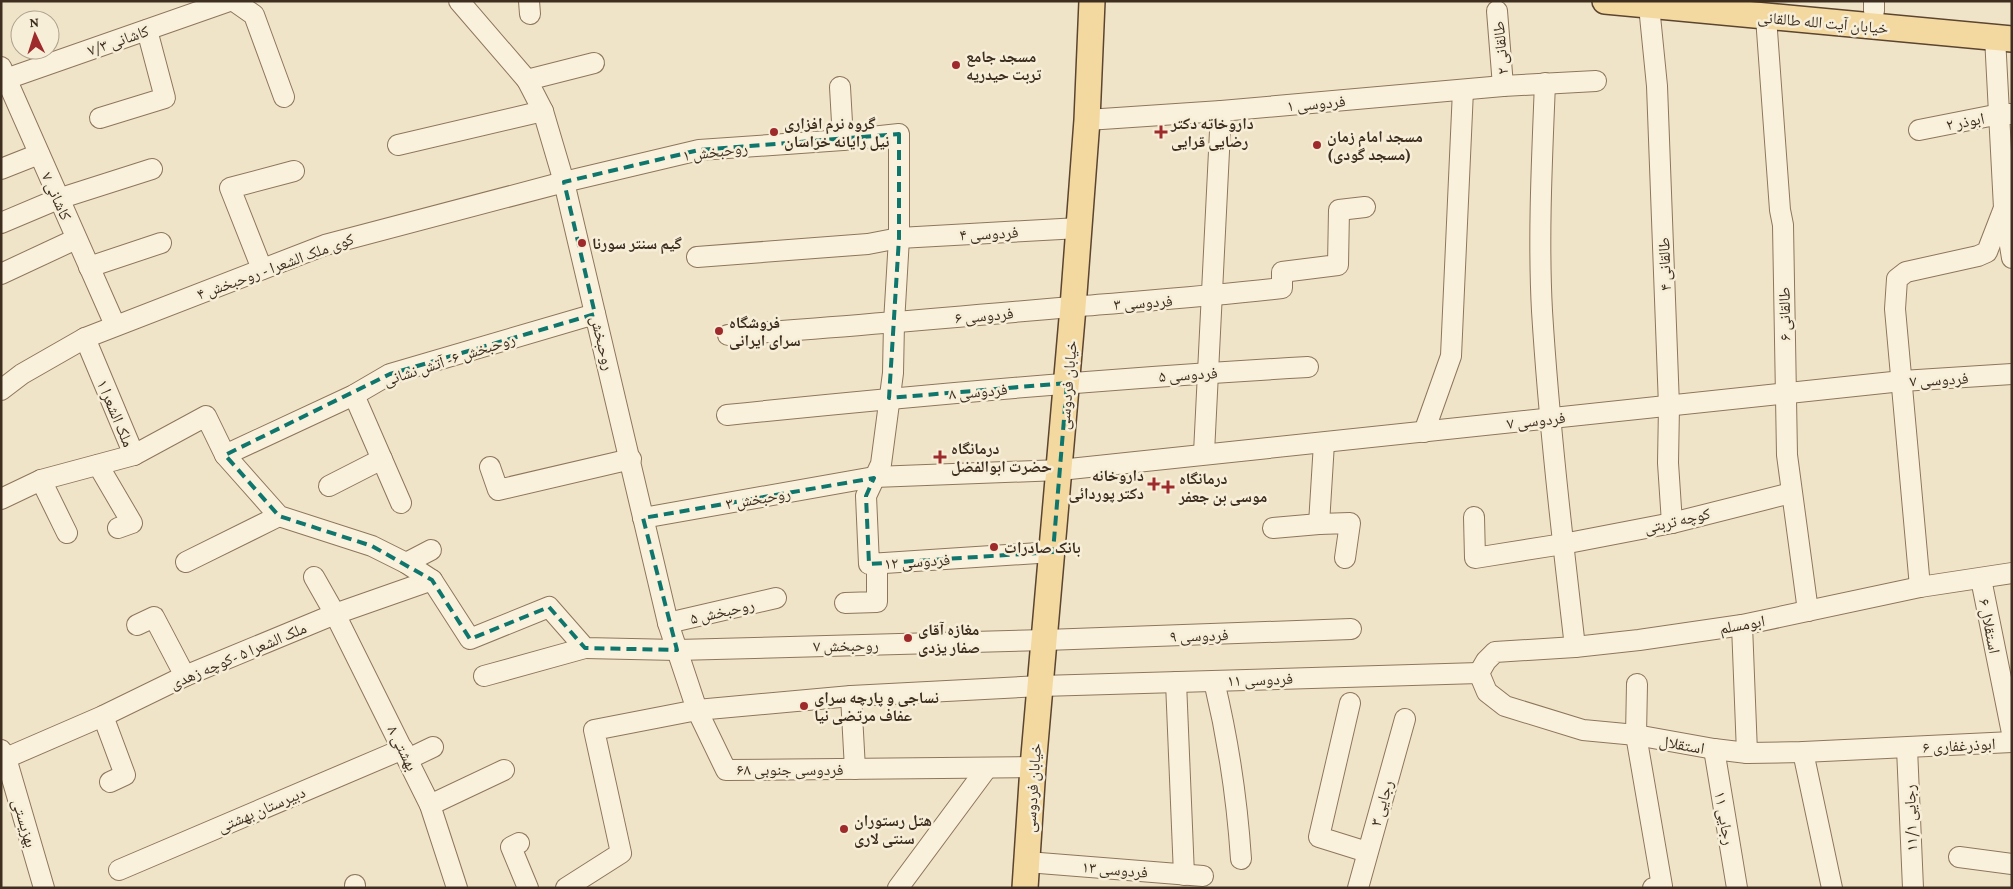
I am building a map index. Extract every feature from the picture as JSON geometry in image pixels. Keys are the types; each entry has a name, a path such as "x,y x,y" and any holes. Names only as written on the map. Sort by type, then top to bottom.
{"main road":[{"name":"خیابان فردوسی","path":"1025,888 1033,767 1068,383 1088,120 1092,1"},
{"name":"خیابان آیت الله طالقانی","path":"1605,1 1649,6 1874,6 2006,33"},
{"name":"خیابان آیت الله طالقانی","path":"1770,5 2006,33"}],"street":[{"name":"کاشانی ۷/۳","path":"4,73 147,30 230,1"},
{"path":"234,1 254,15 284,97"},
{"name":"روحبخش","path":"459,1 526,80 543,111 564,182 631,459 642,518 668,623 697,710 726,770"},
{"name":"طالقانی ۶","path":"1770,5 1780,210 1783,225 1787,455 1808,611"},
{"name":"طالقانی ۴","path":"1649,6 1657,86 1669,406 1668,463 1672,522"},
{"name":"طالقانی ۲","path":"1496,11 1503,86"},
{"path":"100,118 165,98 147,30"},
{"path":"2006,33 2004,208 2012,258"},
{"path":"526,80 594,63"},
{"name":"کاشانی ۷","path":"4,73 115,325"},
{"name":"فردوسی ۱","path":"1088,120 1221,112 1503,86 1596,81"},
{"path":"1545,83 1542,166 1542,309 1563,544 1575,647"},
{"path":"840,87 843,140"},
{"path":"1424,432 1451,356 1463,90"},
{"path":"398,145 543,111"},
{"path":"1204,454 1221,112"},
{"name":"ابوذر ۲","path":"1919,130 2006,114"},
{"name":"روحبخش ۱","path":"564,182 699,150 843,140 899,134 899,238"},
{"path":"1,169 39,154"},
{"path":"1,223 58,199 152,169"},
{"path":"262,269 230,188 294,171"},
{"name":"کوی ملک الشعرا - روحبخش ۴","path":"1,390 22,374 85,338 325,245 564,182"},
{"name":"فردوسی ۳","path":"1073,307 1212,296 1282,288 1282,272 1338,265 1339,210 1365,207"},
{"path":"1920,588 1895,309 1897,278 1906,272 1978,256 1988,252 2004,208"},
{"name":"فردوسی ۴","path":"697,257 868,244 899,238 1079,228"},
{"path":"874,477 881,464 893,374 899,238"},
{"path":"1,274 76,239"},
{"path":"89,267 161,243"},
{"name":"فردوسی ۶","path":"728,335 1073,307"},
{"name":"روحبخش ۶- آتش نشانی","path":"225,455 354,395 390,374 595,314"},
{"name":"ملک الشعرا ۱","path":"85,338 134,455 206,416 225,455"},
{"name":"فردوسی ۵","path":"1068,383 1308,366"},
{"name":"فردوسی ۷","path":"1060,470 1902,381 2012,374"},
{"name":"فردوسی ۸","path":"727,415 889,398 1068,383"},
{"path":"354,395 401,503"},
{"path":"1319,524 1324,443"},
{"path":"1,499 41,480 134,455"},
{"path":"225,455 279,516 372,546 406,563 432,580 470,639 549,607 585,648"},
{"path":"329,486 382,459"},
{"path":"490,467 498,490 631,459"},
{"path":"98,465 132,523 118,528"},
{"name":"روحبخش ۳","path":"642,518 874,477 1060,470"},
{"name":"فردوسی ۱۲","path":"874,477 866,496 870,564 1053,552"},
{"path":"41,480 67,533"},
{"name":"کوچه تربتی","path":"1474,517 1476,558 1563,544 1672,522 1791,494"},
{"path":"186,562 279,516"},
{"path":"1274,528 1350,523 1345,558"},
{"path":"406,563 431,550"},
{"path":"845,603 877,602 877,564"},
{"name":"ابومسلم","path":"1479,673 1486,661 1495,652 1575,647 1742,625 1920,588 2012,573"},
{"path":"314,577 336,614"},
{"name":"استقلال ۶","path":"1981,578 2012,733"},
{"name":"ملک الشعرا ۵ -کوچه زهدی","path":"4,754 102,716 184,676 336,614 432,580"},
{"name":"روحبخش ۵","path":"668,623 776,598"},
{"name":"بهشتی ۸","path":"336,614 430,805 457,888"},
{"path":"137,625 154,617 184,676"},
{"path":"1742,625 1747,753"},
{"name":"فردوسی ۹","path":"1046,640 1352,629"},
{"name":"روحبخش ۷","path":"484,676 585,648 677,650 1046,640"},
{"name":"استقلال","path":"1479,673 1487,692 1505,706 1583,730 1636,735 1747,753 1907,748"},
{"name":"فردوسی ۱۱","path":"566,888 621,853 594,730 697,710 851,696 1041,686 1479,673"},
{"path":"1214,680 1224,724 1239,833 1240,859"},
{"name":"فردوسی ۱۳","path":"1027,862 1193,876 1176,682"},
{"path":"1637,684 1636,735 1662,886 1653,888"},
{"path":"851,696 855,768"},
{"path":"1350,703 1319,837 1368,852"},
{"path":"102,716 125,775 110,782"},
{"name":"رجایی ۳","path":"1358,888 1405,719"},
{"name":"ابوذرغفاری ۶","path":"1907,748 2012,742"},
{"name":"دبیرستان بهشتی","path":"119,870 406,754 433,748"},
{"name":"رجایی ۱۱/۱","path":"1907,748 1913,888"},
{"name":"رجایی ۱۱","path":"1714,749 1737,888"},
{"path":"1803,752 1832,888"},
{"name":"بهزیستی","path":"4,754 44,888"},
{"name":"فردوسی جنوبی ۶۸","path":"726,770 1033,767"},
{"path":"904,880 987,768"},
{"path":"430,805 504,770"},
{"path":"519,842 511,847 528,888"},
{"path":"1960,857 2012,864"}],"highlighted area":[{"path":"899,134 899,238 889,398 1067,383 1053,552 869,564 866,496 874,478 643,518 677,650 585,648 549,607 470,639 432,580 372,546 279,516 225,455 390,374 595,314 564,182 699,150"}],"place":[{"name":"مسجد جامع تربت حیدریه","path":"956,65"},
{"name":"گروه نرم افزاری نیل رایانه خراسان","path":"774,132"},
{"name":"داروخاته دکتر رضایی قرایی","path":"1161,132"},
{"name":"مسجد امام زمان (مسجد گودی)","path":"1317,145"},
{"name":"گیم سنتر سورنا","path":"582,243"},
{"name":"فروشگاه سرای ایرانی","path":"719,331"},
{"name":"درمانگاه حضرت ابوالفضل","path":"940,457"},
{"name":"داروخانه دکتر پوردائی","path":"1154,484"},
{"name":"درمانگاه موسی بن جعفر","path":"1168,487"},
{"name":"بانک صادرات","path":"994,547"},
{"name":"مغازه آقای صفار یزدی","path":"908,638"},
{"name":"نساجی و پارچه سرای عفاف مرتضی نیا","path":"804,706"},
{"name":"هتل رستوران سنتی لاری","path":"844,829"}]}
